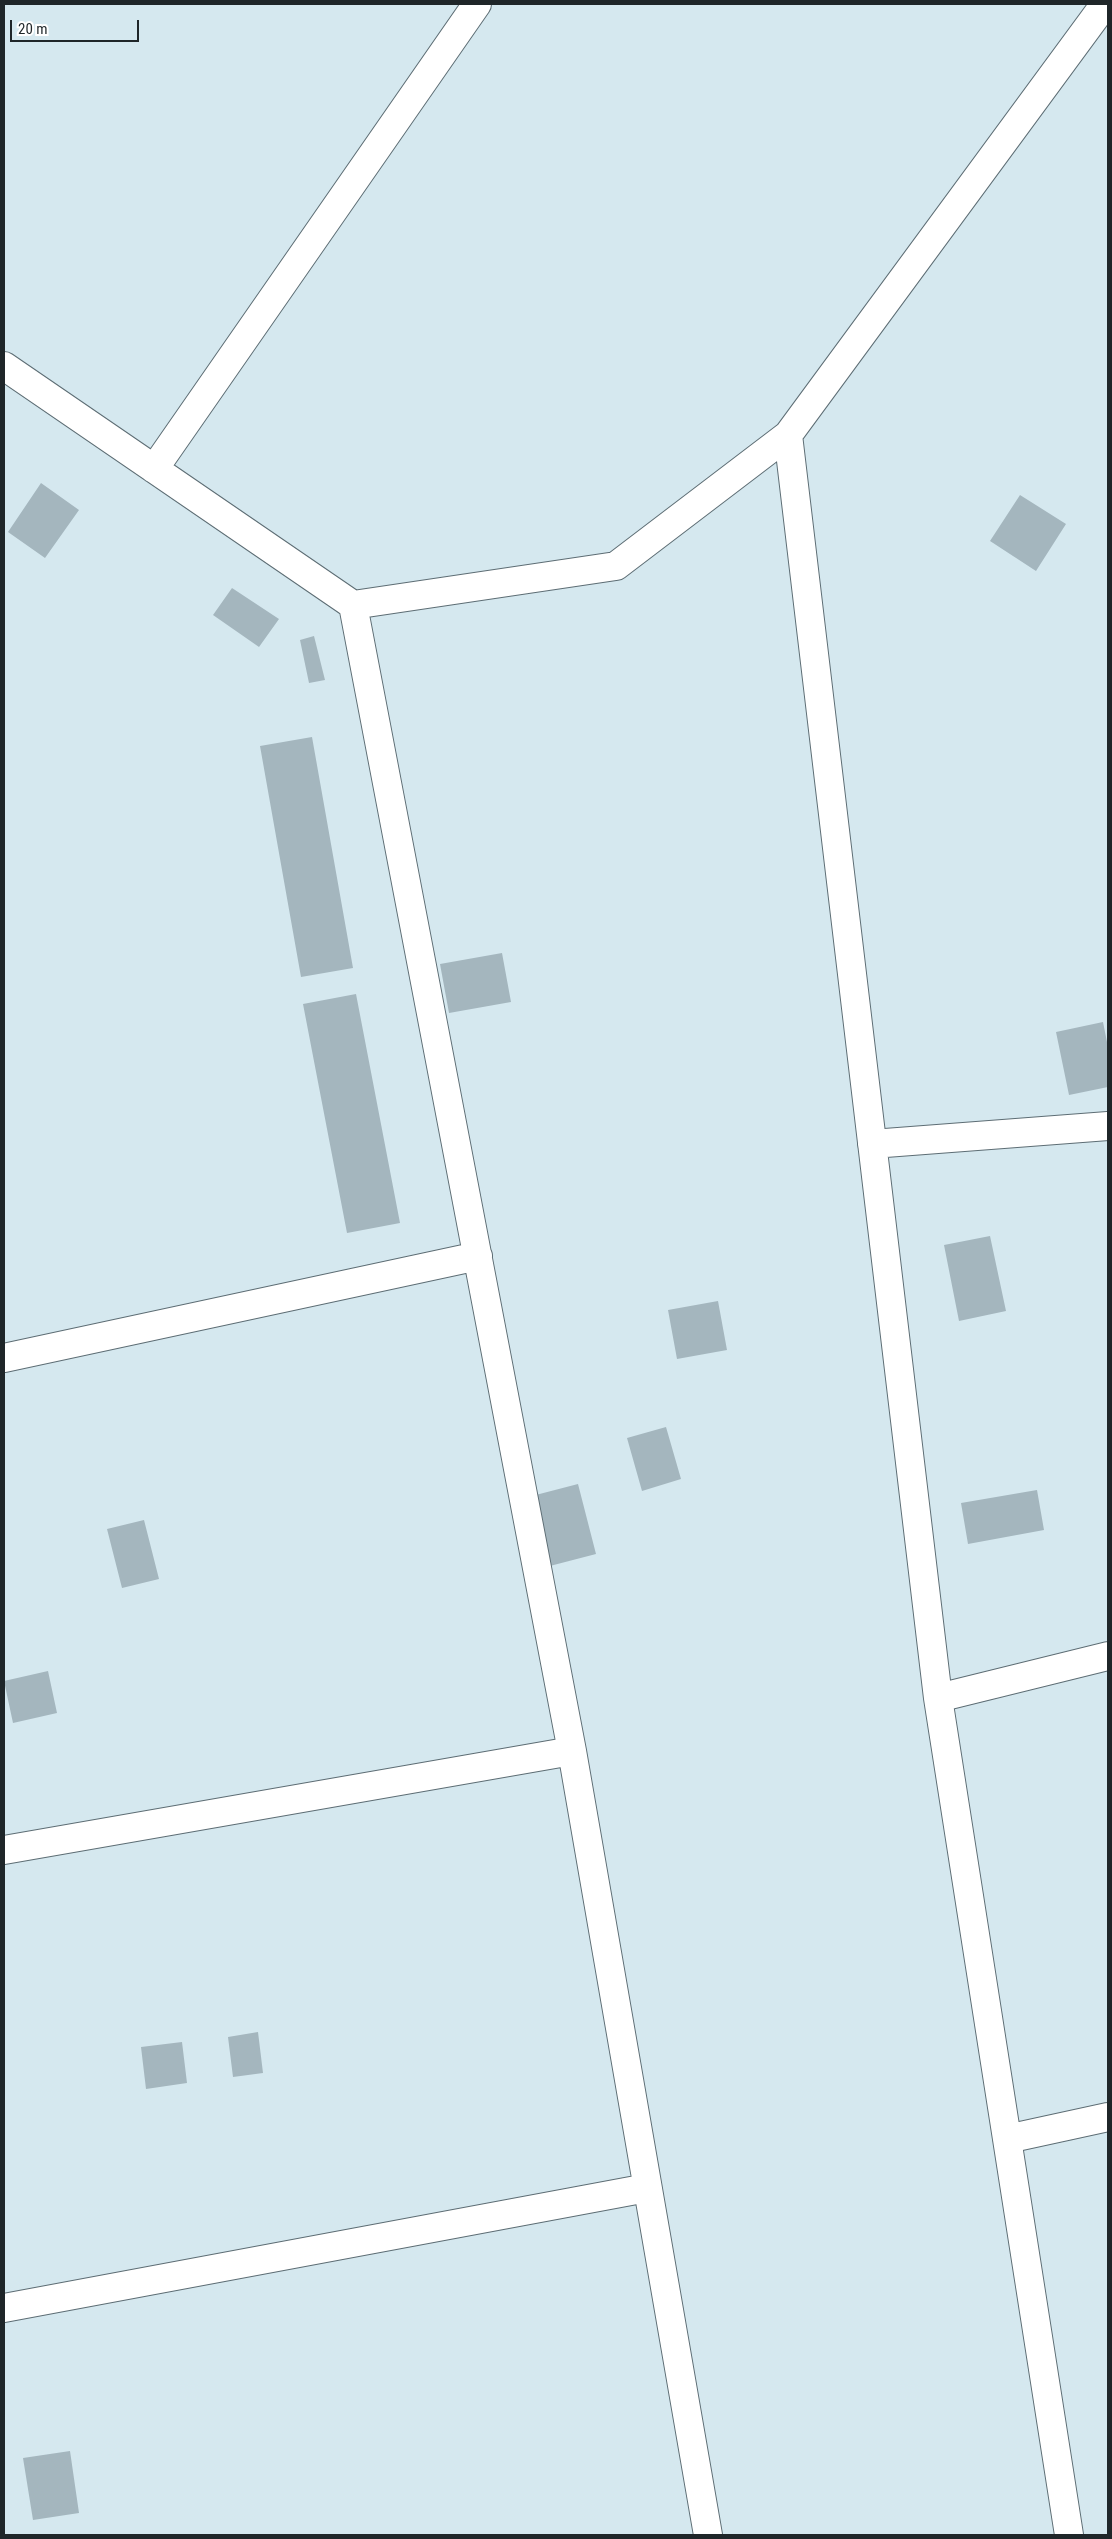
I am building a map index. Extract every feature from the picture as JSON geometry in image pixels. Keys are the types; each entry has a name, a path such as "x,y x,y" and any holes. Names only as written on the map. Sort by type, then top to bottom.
{"street":[{"path":"154,469 477,4"},
{"path":"4,366 353,605 616,566 788,435 1105,4"},
{"path":"788,435 938,1698 1069,2535"},
{"path":"353,605 572,1751 708,2535"},
{"path":"872,1144 1108,1126"},
{"path":"4,1358 478,1256"},
{"path":"938,1698 1108,1656"},
{"path":"4,1850 572,1751"},
{"path":"1007,2139 1108,2117"},
{"path":"4,2308 647,2188"}],"building":[{"path":"41,483 79,510 45,558 8,532"},
{"path":"1020,495 1066,524 1036,571 990,541"},
{"path":"232,588 279,619 259,647 213,615"},
{"path":"314,636 325,680 309,683 300,640"},
{"path":"312,737 353,968 301,977 260,746"},
{"path":"502,953 511,1002 449,1013 440,964"},
{"path":"356,994 400,1223 347,1233 303,1004"},
{"path":"1103,1022 1108,1047 1108,1087 1069,1095 1056,1032"},
{"path":"990,1236 1006,1311 959,1321 944,1245"},
{"path":"718,1301 727,1350 677,1359 668,1310"},
{"path":"666,1427 681,1479 642,1491 627,1438"},
{"path":"578,1484 596,1554 546,1567 528,1497"},
{"path":"1037,1490 1044,1530 968,1544 961,1503"},
{"path":"144,1520 159,1579 122,1588 107,1529"},
{"path":"48,1671 57,1713 13,1723 4,1681"},
{"path":"258,2032 263,2073 233,2077 228,2037"},
{"path":"182,2042 187,2083 146,2089 141,2047"},
{"path":"70,2451 79,2513 33,2520 23,2458"}]}
